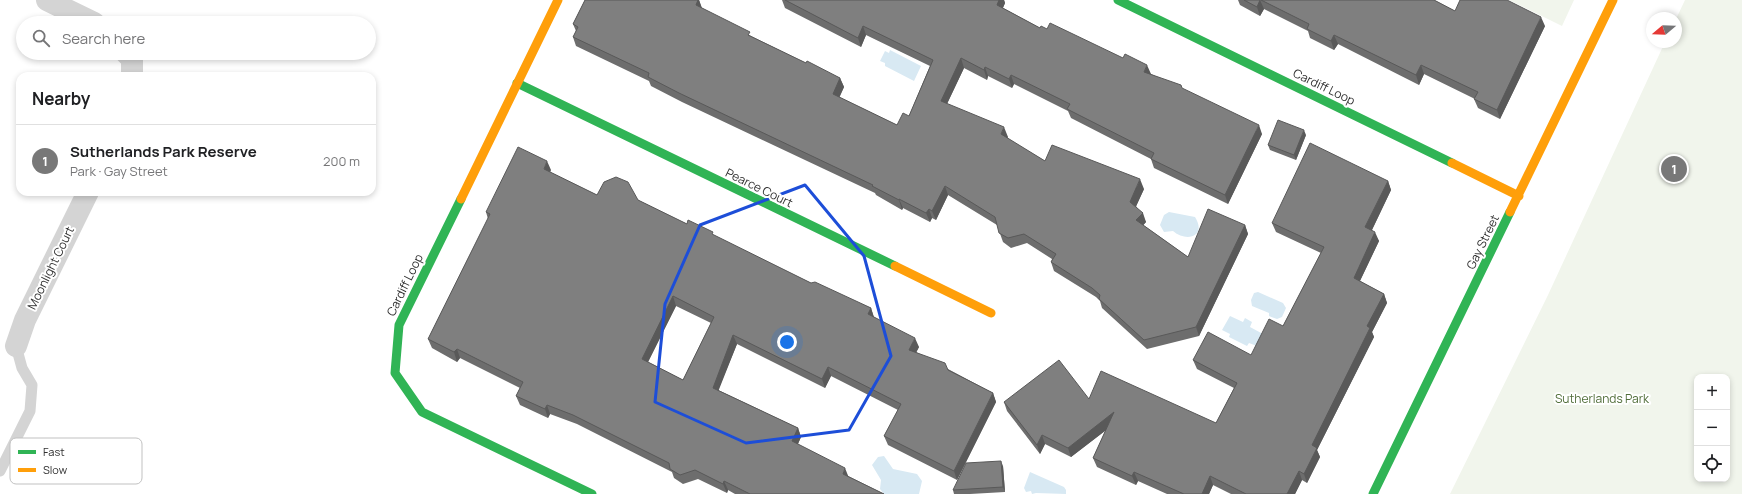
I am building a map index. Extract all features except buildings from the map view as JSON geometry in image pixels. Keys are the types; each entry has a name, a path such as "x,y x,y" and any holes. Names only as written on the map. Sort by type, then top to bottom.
{"street":[{"path":"47,0 80,16"},
{"name":"Cardiff Loop","path":"558,0 399,325 395,374 422,412 592,494"},
{"name":"Cardiff Loop","path":"1118,0 1519,196"},
{"name":"Gay Street","path":"1373,494 1613,0"},
{"path":"132,60 132,72"},
{"name":"Pearce Court","path":"517,83 991,314"},
{"name":"Moonlight Court","path":"16,346 25,320 86,196"}],"lane":[{"path":"16,346 22,368 32,386 30,411 16,438"},
{"path":"0,471 10,451"}],"highlighted area":[{"path":"805,185 864,256 891,356 849,430 746,443 655,402 665,304 700,225"}],"green space":[{"path":"1509,0 1574,0 1562,26"},
{"name":"Sutherlands Park","path":"1685,0 1742,0 1742,494 1450,494 1548,295 1662,48 1682,48 1682,12 1679,12"}],"shaded area":[{"path":"890,50 921,66 914,81 885,66 885,63 880,61 885,51 889,53"},
{"path":"1169,212 1195,217 1199,229 1197,233 1194,236 1184,237 1173,231 1164,232 1160,225 1164,215"},
{"path":"1258,292 1283,303 1286,308 1282,317 1277,319 1269,316 1269,313 1252,306 1251,300 1254,293"},
{"path":"1230,316 1243,322 1245,318 1252,322 1250,327 1263,334 1257,346 1249,343 1247,346 1229,337 1230,334 1222,330"},
{"path":"884,456 893,469 917,474 922,481 919,494 884,494 880,489 881,480 872,465 878,457"},
{"path":"1030,472 1064,487 1066,494 1032,494 1031,491 1026,492 1024,488"}],"traffic: fast":[{"path":"1118,0 1452,163"},
{"path":"517,83 895,266"},
{"path":"461,199 399,325 395,373 422,412 592,494"},
{"path":"1373,494 1510,212"}],"traffic: slow":[{"path":"461,199 558,0"},
{"path":"1510,212 1613,0"},
{"path":"1452,163 1519,196"},
{"path":"895,266 991,313"}],"place":[{"name":"Sutherlands Park Reserve","path":"1674,169"}]}
